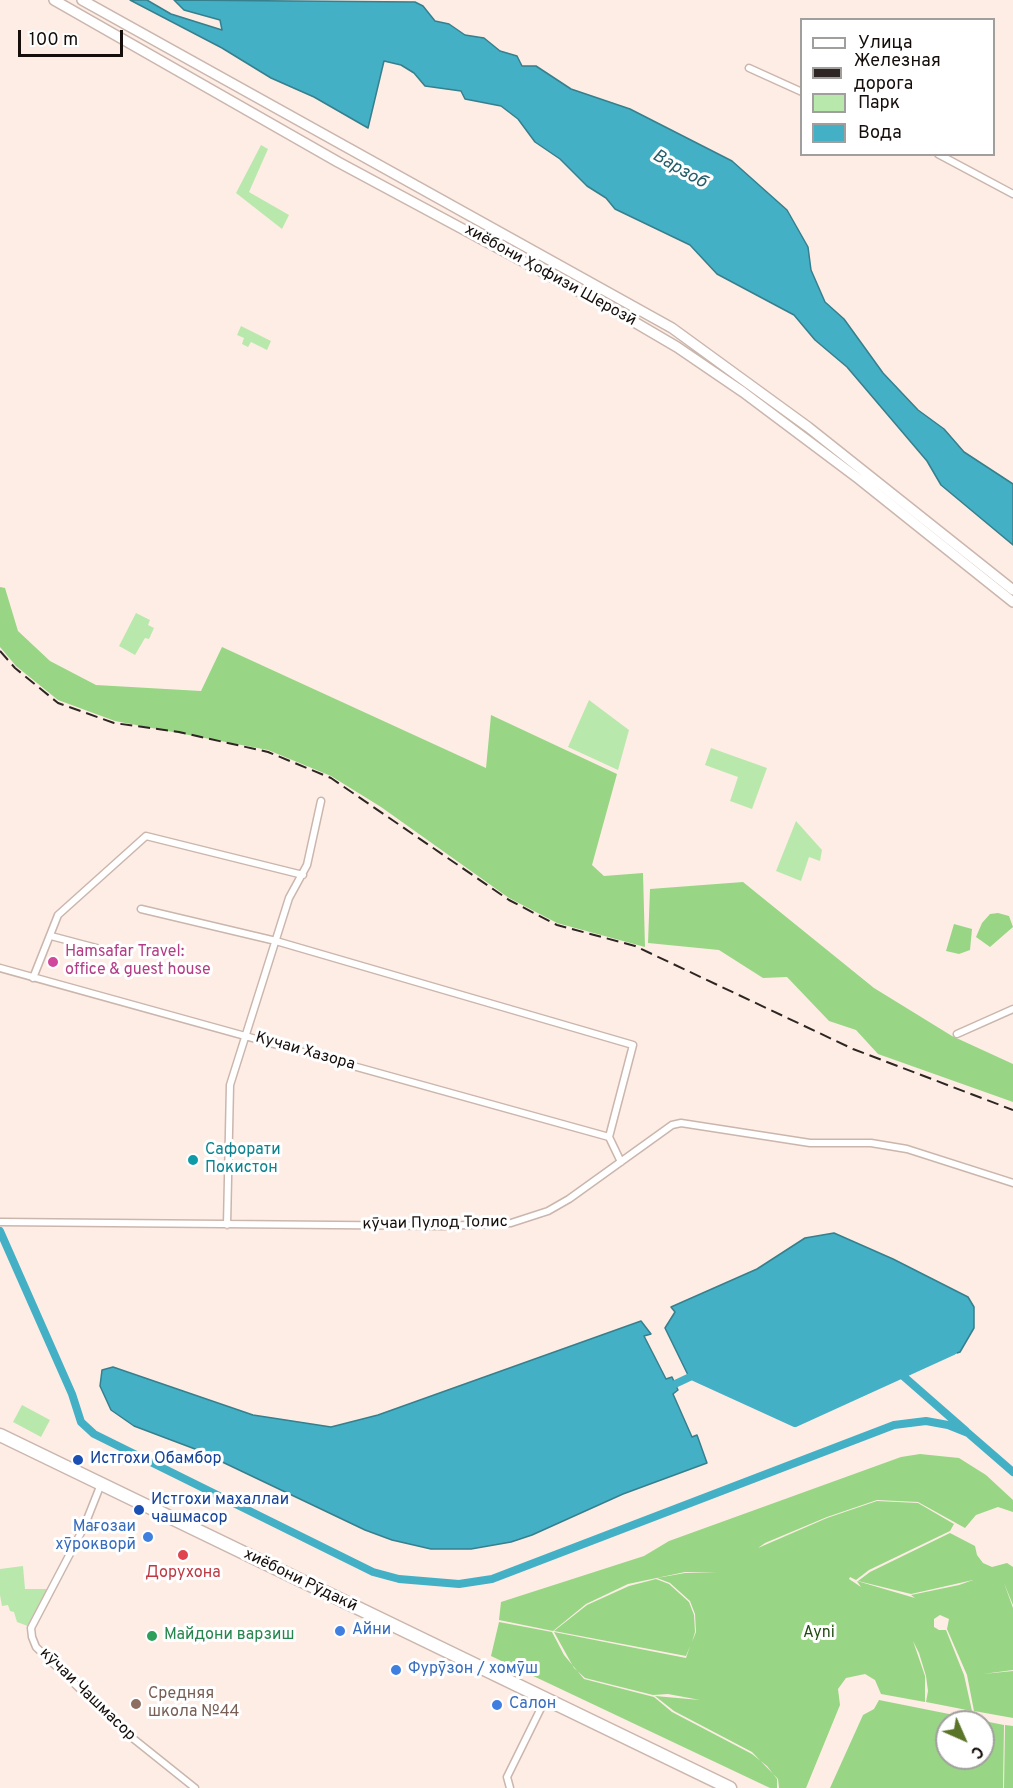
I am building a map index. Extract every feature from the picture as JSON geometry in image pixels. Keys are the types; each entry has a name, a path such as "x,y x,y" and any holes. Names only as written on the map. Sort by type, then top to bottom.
{"highway":[{"name":"хиёбони Рӯдакӣ","path":"0,1435 730,1788"}],"main road":[{"name":"хиёбони Ҳофизи Шерозӣ","path":"54,0 338,162 610,308 677,348 743,392 859,479 1013,602"},
{"name":"хиёбони Ҳофизи Шерозӣ","path":"82,0 672,328 771,399 1013,590"}],"street":[{"path":"749,68 800,92"},
{"path":"942,156 1013,194"},
{"path":"227,1225 230,1085 290,898 303,875 321,801"},
{"path":"33,978 58,915 146,836 303,875"},
{"path":"141,909 276,941 633,1045 609,1137 621,1162"},
{"path":"51,936 104,950"},
{"name":"Кучаи Хазора","path":"0,968 609,1137"},
{"path":"957,1034 1013,1009"},
{"name":"кӯчаи Пулод Толис","path":"0,1222 449,1226 511,1223 525,1220 562,1203 672,1125 681,1124 810,1143 871,1143 889,1146 921,1153 1013,1183"},
{"name":"кӯчаи Чашмасор","path":"101,1484 84,1527 31,1628 32,1637 36,1647 125,1732 195,1788"},
{"path":"510,1788 507,1777 545,1700"}],"green space":[{"path":"261,145 268,149 249,192 289,215 282,229 236,193"},
{"path":"241,326 271,341 267,350 251,342 248,347 242,344 244,338 237,335"},
{"path":"0,587 5,588 18,631 50,661 96,685 201,691 222,647 486,768 491,715 617,774 592,865 604,876 643,873 645,947 557,923 509,898 381,807 331,776 268,750 115,721 58,700 16,666 0,647"},
{"path":"136,613 150,620 148,625 154,628 149,639 145,638 135,655 119,646"},
{"path":"589,700 629,730 618,770 568,747"},
{"path":"711,748 767,768 752,809 730,801 738,777 705,765"},
{"path":"796,821 822,850 820,861 809,857 801,881 776,871"},
{"path":"743,882 874,988 952,1036 1013,1064 1013,1102 878,1054 856,1030 829,1021 787,977 763,978 719,950 648,943 650,889"},
{"path":"998,913 1009,916 1013,927 990,947 976,937 982,923 990,914"},
{"path":"954,924 972,929 970,950 959,954 946,951"},
{"path":"22,1405 50,1420 41,1437 13,1422"},
{"name":"Ayni","path":"920,1454 959,1458 986,1475 1013,1500 1013,1512 998,1507 976,1515 965,1528 918,1502 877,1500 827,1517 758,1548 827,1518 877,1501 918,1503 954,1524 950,1531 869,1570 856,1580 850,1577 849,1579 861,1587 857,1581 915,1598 911,1595 973,1580 911,1594 858,1581 870,1572 950,1533 975,1546 977,1555 983,1563 992,1567 1007,1563 1013,1567 1013,1605 1004,1583 1013,1608 1013,1670 983,1674 1013,1671 1013,1718 995,1715 995,1710 974,1710 967,1675 947,1629 949,1619 940,1615 934,1619 934,1627 946,1630 964,1675 972,1710 926,1702 928,1691 926,1676 913,1641 925,1676 925,1702 881,1694 875,1680 865,1674 846,1678 838,1689 840,1705 806,1788 779,1788 778,1779 752,1752 674,1711 655,1696 700,1700 668,1694 653,1695 585,1678 574,1668 554,1632 686,1658 690,1646 686,1656 554,1631 587,1605 629,1586 656,1579 669,1584 689,1602 694,1615 695,1632 692,1642 696,1632 695,1614 690,1601 670,1583 657,1578 685,1573 717,1573 685,1572 628,1584 586,1604 553,1631 499,1620 501,1602 644,1556 669,1541 901,1457"},
{"path":"23,1566 25,1589 52,1589 33,1628 17,1622 14,1612 10,1611 8,1605 2,1606 0,1595 0,1569"},
{"path":"499,1622 552,1632 564,1655 584,1679 654,1697 672,1712 752,1754 767,1766 777,1779 777,1788 770,1788 491,1656"},
{"path":"879,1700 935,1711 935,1770 995,1770 995,1723 1004,1725 1003,1788 830,1788 863,1715 874,1709"},
{"path":"1005,1725 1013,1726 1013,1788 1004,1788"}],"water":[{"name":"Варзоб","path":"130,0 147,0 171,14 222,30 220,20 184,10 174,0 415,2 423,6 435,21 449,24 465,35 484,38 500,51 517,56 522,66 536,66 571,89 630,109 732,161 787,210 808,247 811,270 825,302 844,319 883,373 918,410 944,429 964,452 1013,484 1013,545 941,485 927,461 847,367 815,340 794,315 717,274 690,245 615,209 606,198 587,186 560,159 535,142 518,119 501,106 465,99 461,91 425,86 414,73 401,65 384,61 368,128 314,97 271,78 222,48"},
{"path":"834,1233 893,1259 968,1297 974,1307 974,1328 960,1352 957,1353 953,1349 795,1420 691,1374 688,1375 665,1328 675,1312 671,1307 757,1269 805,1238"},
{"path":"641,1321 651,1334 644,1336 666,1379 672,1377 678,1390 673,1394 692,1437 697,1435 707,1463 623,1494 532,1535 511,1542 471,1549 431,1549 392,1540 365,1530 195,1449 134,1426 111,1410 100,1386 102,1370 113,1367 253,1415 331,1427 378,1415"}],"waterway":[{"path":"0,1231 72,1394 81,1422 94,1434 373,1572 399,1579 459,1584 492,1579 894,1425 926,1421 948,1425 968,1433 1013,1472"},
{"path":"675,1384 692,1376 795,1423 953,1351 960,1342"},
{"path":"902,1375 966,1431"}],"railway":[{"path":"0,651 15,668 58,703 114,723 179,732 268,752 331,778 509,900 557,925 635,946 853,1049 1013,1110"}],"place":[{"name":"Hamsafar Travel: office & guest house","path":"53,962"},
{"name":"Сафорати Покистон","path":"193,1160"},
{"name":"Истгохи Обамбор","path":"78,1460"},
{"name":"Истгохи махаллаи чашмасор","path":"139,1510"},
{"name":"Мағозаи хӯрокворӣ","path":"148,1537"},
{"name":"Дорухона","path":"183,1555"},
{"name":"Айни","path":"340,1631"},
{"name":"Майдони варзиш","path":"152,1636"},
{"name":"Фурӯзон / хомӯш","path":"396,1670"},
{"name":"Средняя школа №44","path":"136,1704"},
{"name":"Салон","path":"497,1705"}]}
